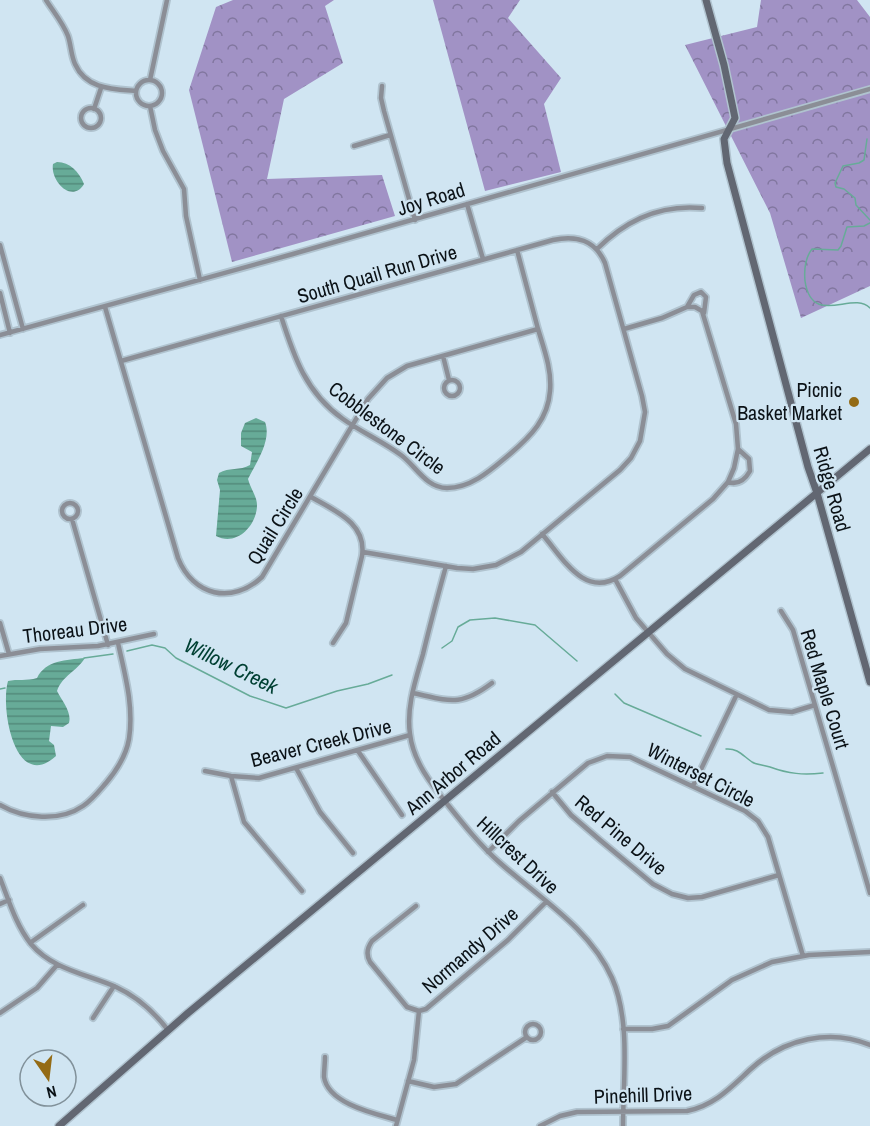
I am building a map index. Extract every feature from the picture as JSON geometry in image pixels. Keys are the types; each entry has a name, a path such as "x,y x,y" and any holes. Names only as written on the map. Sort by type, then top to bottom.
{"main road":[{"name":"Ridge Road","path":"706,0 724,64 735,118 724,139 727,164 808,467 870,682"},
{"name":"Ann Arbor Road","path":"59,1126 168,1030 870,449"}],"street":[{"path":"45,0 68,36 76,66 86,79 101,88 136,91"},
{"path":"150,80 167,0"},
{"path":"150,80 160,85 162,90 160,101 146,106 138,100 136,91 141,82 150,80"},
{"path":"382,86 381,98 390,135 415,220"},
{"path":"94,109 101,88"},
{"name":"Joy Road","path":"0,335 415,220 870,89"},
{"path":"150,106 154,130 184,189 186,216 201,280"},
{"path":"86,109 94,109 100,114 101,122 96,128 88,128 82,123 81,116 86,109"},
{"path":"354,146 390,135"},
{"path":"467,204 483,259"},
{"path":"363,552 473,569 496,565 515,556 620,470 631,458 639,441 644,421 644,402 605,263 597,249 615,231 630,222 683,206 702,208"},
{"name":"South Quail Run Drive","path":"121,361 569,237 584,240 597,249"},
{"path":"0,245 23,329"},
{"name":"Cobblestone Circle","path":"281,316 294,357 307,383 326,405 399,454 434,485 450,488 477,479 491,470 528,439 538,427 545,413 550,379 517,250"},
{"path":"542,534 580,577 597,583 615,579 713,500 728,482 738,449 736,424 704,314 706,297 701,292 694,295 687,307"},
{"path":"0,293 10,333"},
{"name":"Quail Circle","path":"105,307 178,558 185,572 197,584 212,592 227,593 241,591 256,583 268,570 372,394 387,378 407,366 538,329"},
{"path":"624,329 662,318 687,307 695,307 704,314"},
{"path":"443,356 449,380"},
{"path":"728,482 743,481 750,471 749,459 738,449"},
{"path":"310,497 354,524 361,537 363,552 346,623 333,643"},
{"path":"72,519 108,645"},
{"name":"Hillcrest Drive","path":"446,566 413,693 409,716 410,735 421,766 444,801 488,852 583,935 604,963 617,994 622,1029 623,1126"},
{"path":"615,579 630,610 667,654 685,669 763,709 792,712 815,705"},
{"name":"Red Maple Court","path":"781,611 793,630 870,893"},
{"path":"0,623 9,654"},
{"name":"Thoreau Drive","path":"0,656 40,649 108,645 154,634"},
{"path":"0,805 30,816 64,815 88,802 115,772 126,752 130,729 129,694 118,643"},
{"path":"413,693 461,701 471,697 492,682"},
{"path":"693,786 736,696"},
{"name":"Beaver Creek Drive","path":"205,771 259,778 410,735"},
{"path":"358,751 402,815"},
{"name":"Winterset Circle","path":"488,852 552,792 588,763 613,755 635,759 745,811 758,821 768,837 803,956"},
{"path":"296,768 320,812 353,853"},
{"path":"231,776 244,822 302,891"},
{"name":"Red Pine Drive","path":"552,792 571,815 600,840 654,884 672,894 688,898 702,897 779,875"},
{"path":"0,878 19,927 42,955 57,965 114,986 142,1003 168,1030"},
{"path":"0,903 9,900"},
{"name":"Normandy Drive","path":"396,1123 414,1060 419,1011 426,1009 508,940 546,902"},
{"path":"30,943 82,905"},
{"path":"416,906 372,941 367,950 367,956 407,1007 419,1011"},
{"path":"622,1029 652,1029 668,1026 720,988 743,974 772,962 803,956 870,952"},
{"path":"0,1013 36,988 57,965"},
{"path":"93,1018 114,986"},
{"name":"Pinehill Drive","path":"540,1126 560,1116 577,1112 687,1111 703,1107 722,1096 767,1056 798,1041 831,1036 870,1045"},
{"path":"408,1081 434,1087 456,1084 526,1037"},
{"path":"325,1057 324,1077 341,1099 396,1123"}],"green space":[{"path":"233,0 334,0 325,6 343,63 284,99 267,179 382,175 395,216 232,262 189,90 216,7"},
{"path":"433,0 520,0 508,18 561,78 544,104 561,172 485,191"},
{"path":"761,0 857,0 870,17 870,286 801,318 770,213 685,45 757,27"}],"shaded area":[{"path":"57,162 70,166 77,172 84,184 79,190 68,191 58,183 53,171 53,164"},
{"path":"256,418 265,422 267,429 265,444 248,479 257,502 256,513 244,533 238,537 224,539 216,536 220,490 217,480 219,473 223,471 250,465 252,452 241,446 241,433 245,423"},
{"path":"85,658 62,681 57,691 70,719 69,723 63,727 51,726 49,741 54,745 56,756 42,765 30,764 21,756 9,726 6,709 8,681 37,678 51,664"}],"waterway":[{"path":"867,139 864,160 843,166 835,183 836,187 844,189 855,198 856,205 870,220"},
{"path":"870,223 864,226 847,227 838,250 812,249 806,260 805,273 809,295 816,303 824,305 854,303 870,308"},
{"name":"Willow Creek","path":"442,648 452,641 458,627 470,620 495,618 535,625 577,661"},
{"name":"Willow Creek","path":"127,651 152,645 165,648 176,658 250,696 286,708 392,675"},
{"name":"Willow Creek","path":"84,658 113,654"},
{"name":"Willow Creek","path":"0,689 5,688"},
{"name":"Willow Creek","path":"615,694 624,703 701,736"},
{"name":"Willow Creek","path":"726,749 737,751 754,763 783,771 802,774 823,773"}],"place":[{"name":"Picnic Basket Market","path":"854,402"}]}
